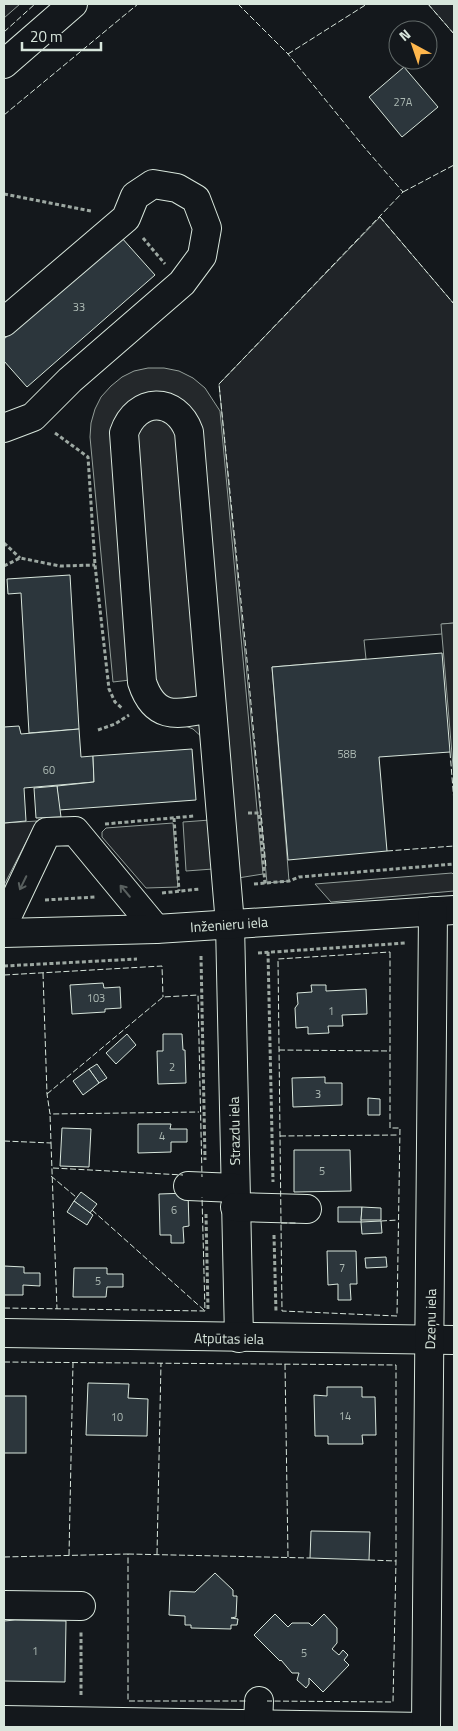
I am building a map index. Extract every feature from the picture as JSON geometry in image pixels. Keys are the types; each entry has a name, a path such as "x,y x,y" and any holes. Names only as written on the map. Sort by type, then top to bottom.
{"street":[{"path":"4,64 73,4"},
{"path":"4,322 126,218 135,196 153,184 177,188 196,199 207,228 202,256 182,283 70,380 33,417 4,428"},
{"name":"Strazdu iela","path":"146,696 142,682 124,433 134,414 154,405 164,406 180,416 186,423 189,432 230,924 239,1338"},
{"path":"146,696 153,704 165,711 181,713 212,708"},
{"path":"9,912 47,832 75,831 156,929"},
{"name":"Inženieru iela","path":"4,933 156,929 444,910"},
{"name":"Dzeņu iela","path":"426,1727 442,1340 444,910"},
{"path":"197,1187 274,1208 307,1209"},
{"name":"Atpūtas iela","path":"4,1334 442,1340"},
{"path":"4,1605 81,1606"},
{"path":"4,1720 82,1721 258,1713 426,1727"}],"path":[{"path":"4,194 126,218 182,283"},
{"path":"4,543 20,558 60,566 95,565"},
{"path":"4,566 20,558"},
{"path":"98,730 115,724 130,714 146,696"},
{"path":"174,818 179,891"},
{"path":"9,912 128,896 290,881 299,877 454,864"},
{"path":"268,952 276,1317"},
{"path":"200,956 197,1187 208,1316"},
{"path":"81,1606 82,1721"}],"shaded area":[{"path":"4,4 20,4 4,18"},
{"path":"428,4 454,4 454,34"},
{"path":"380,217 454,304 454,623 442,624 442,634 364,640 366,659 272,667 289,881 267,883 219,384"},
{"path":"148,368 164,368 179,371 193,378 205,388 220,411 263,874 238,878 213,869 186,871 183,822 210,820 204,739 193,729 178,723 130,680 113,682 90,437 91,423 101,397 111,386 122,377 134,371"},
{"path":"454,623 454,778 441,624"},
{"path":"37,821 4,885 4,823"},
{"path":"173,823 178,887 146,888 102,837 102,832 106,828"},
{"path":"452,873 454,875 454,891 331,902 315,884"}],"building":[{"path":"400,70 407,70 438,107 402,137 369,97"},
{"path":"121,237 155,275 27,387 4,361 4,339"},
{"path":"70,575 79,729 29,733 21,593 8,594 7,579"},
{"path":"442,653 450,752 379,757 387,851 288,860 272,667"},
{"path":"19,726 21,734 79,729 81,757 93,756 94,782 24,788 26,821 4,823 4,727"},
{"path":"192,749 196,800 59,810 57,786 94,782 93,756"},
{"path":"57,786 61,817 36,818 34,788"},
{"path":"103,983 104,988 120,987 121,1008 105,1009 105,1012 72,1014 70,985"},
{"path":"311,985 326,985 326,991 366,989 367,1014 342,1015 343,1026 328,1026 329,1033 308,1034 308,1027 296,1028 295,1008 298,1004 297,993 312,992"},
{"path":"127,1034 136,1045 116,1064 106,1053"},
{"path":"163,1034 182,1034 183,1050 185,1050 186,1083 158,1084 157,1051 163,1051"},
{"path":"97,1064 107,1078 99,1083 89,1069"},
{"path":"89,1069 99,1083 83,1095 73,1081"},
{"path":"325,1077 325,1083 342,1083 342,1105 293,1107 292,1078"},
{"path":"368,1098 380,1099 380,1115 368,1115"},
{"path":"138,1124 171,1124 170,1129 187,1129 187,1142 171,1142 171,1152 138,1153"},
{"path":"62,1128 91,1129 89,1167 60,1166"},
{"path":"294,1150 350,1150 351,1191 294,1192"},
{"path":"81,1192 97,1204 90,1213 74,1201"},
{"path":"188,1193 189,1226 183,1227 184,1243 171,1243 171,1235 160,1235 159,1194"},
{"path":"74,1201 93,1215 87,1225 67,1212"},
{"path":"338,1207 362,1207 361,1222 338,1222"},
{"path":"362,1207 381,1208 381,1220 361,1220"},
{"path":"381,1221 382,1233 362,1234 361,1222"},
{"path":"327,1251 356,1251 357,1284 350,1284 351,1300 338,1300 338,1284 328,1285"},
{"path":"386,1257 387,1267 366,1268 365,1258"},
{"path":"4,1266 24,1267 24,1273 40,1273 40,1286 23,1285 23,1295 4,1295"},
{"path":"74,1268 107,1268 107,1274 123,1274 123,1287 107,1287 106,1297 73,1297"},
{"path":"88,1383 129,1384 128,1398 148,1399 147,1436 86,1435"},
{"path":"327,1387 362,1387 362,1397 375,1397 376,1435 362,1435 363,1444 328,1444 328,1436 315,1436 314,1395 327,1396"},
{"path":"4,1396 26,1396 26,1453 4,1453"},
{"path":"311,1531 370,1532 369,1560 310,1558"},
{"path":"215,1573 233,1590 233,1596 237,1596 236,1617 231,1618 238,1619 237,1625 231,1625 231,1629 191,1628 191,1625 185,1625 185,1616 169,1615 170,1591 195,1592"},
{"path":"275,1614 288,1627 292,1623 309,1623 312,1626 324,1614 337,1628 337,1643 332,1649 339,1655 343,1650 348,1655 344,1660 349,1665 323,1692 309,1678 309,1684 306,1688 297,1680 299,1673 292,1673 254,1635"},
{"path":"4,1621 66,1621 65,1682 4,1681"}],"fence":[{"path":"4,32 35,4"},
{"path":"4,115 138,4"},
{"path":"238,4 288,54 403,192 219,384 266,867"},
{"path":"288,54 367,4"},
{"path":"428,4 454,34"},
{"path":"403,192 454,165"},
{"path":"380,217 454,304"},
{"path":"450,752 454,802"},
{"path":"387,851 454,846"},
{"path":"390,952 390,1128 400,1128 397,1316 282,1311 278,959 390,952"},
{"path":"4,975 162,966 163,997"},
{"path":"43,973 47,1094 50,1114 199,1112"},
{"path":"47,1094 163,997 198,995 202,1177"},
{"path":"279,1050 390,1051"},
{"path":"4,1141 51,1143 50,1114"},
{"path":"280,1136 399,1135"},
{"path":"51,1143 57,1309"},
{"path":"53,1168 183,1175"},
{"path":"51,1176 76,1197"},
{"path":"4,1308 205,1311 202,1197"},
{"path":"92,1210 205,1311"},
{"path":"381,1221 398,1220"},
{"path":"281,1223 298,1223"},
{"path":"4,1362 396,1365 396,1561 393,1702 267,1701"},
{"path":"69,1555 73,1363"},
{"path":"157,1554 161,1363"},
{"path":"285,1364 288,1557"},
{"path":"128,1554 310,1558"},
{"path":"4,1557 128,1554 128,1701 247,1701"},
{"path":"369,1560 396,1561"}]}
